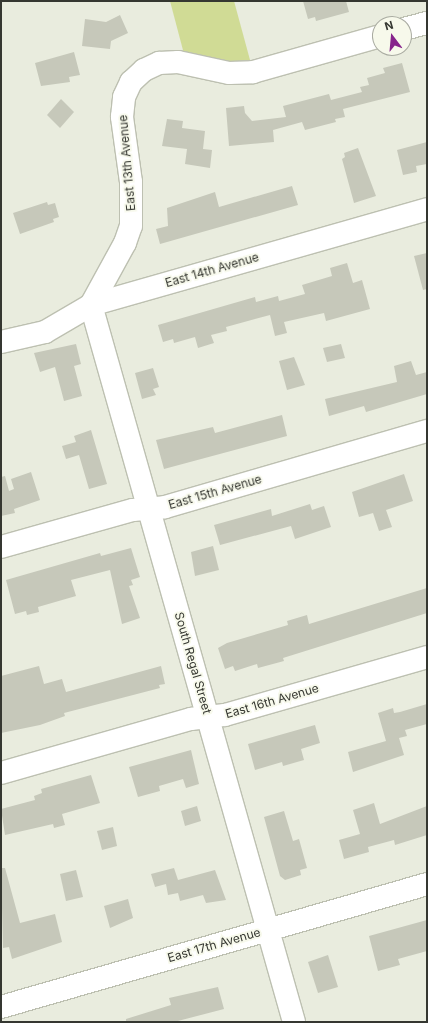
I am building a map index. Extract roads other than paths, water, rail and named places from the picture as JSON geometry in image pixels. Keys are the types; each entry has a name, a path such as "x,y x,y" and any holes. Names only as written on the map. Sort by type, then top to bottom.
{"street":[{"path":"412,27 427,23"},
{"name":"East 13th Avenue","path":"91,305 125,243 130,226 131,182 122,117 124,97 131,82 144,70 159,63 178,62 229,73 253,72 372,38"},
{"name":"East 14th Avenue","path":"1,342 45,332 91,305 427,209"},
{"name":"South Regal Street","path":"91,305 294,1022"},
{"name":"East 15th Avenue","path":"1,547 132,510 165,507 427,431"},
{"name":"East 16th Avenue","path":"1,773 191,719 208,717 427,657"},
{"name":"East 17th Avenue","path":"1,1007 427,884"}]}
